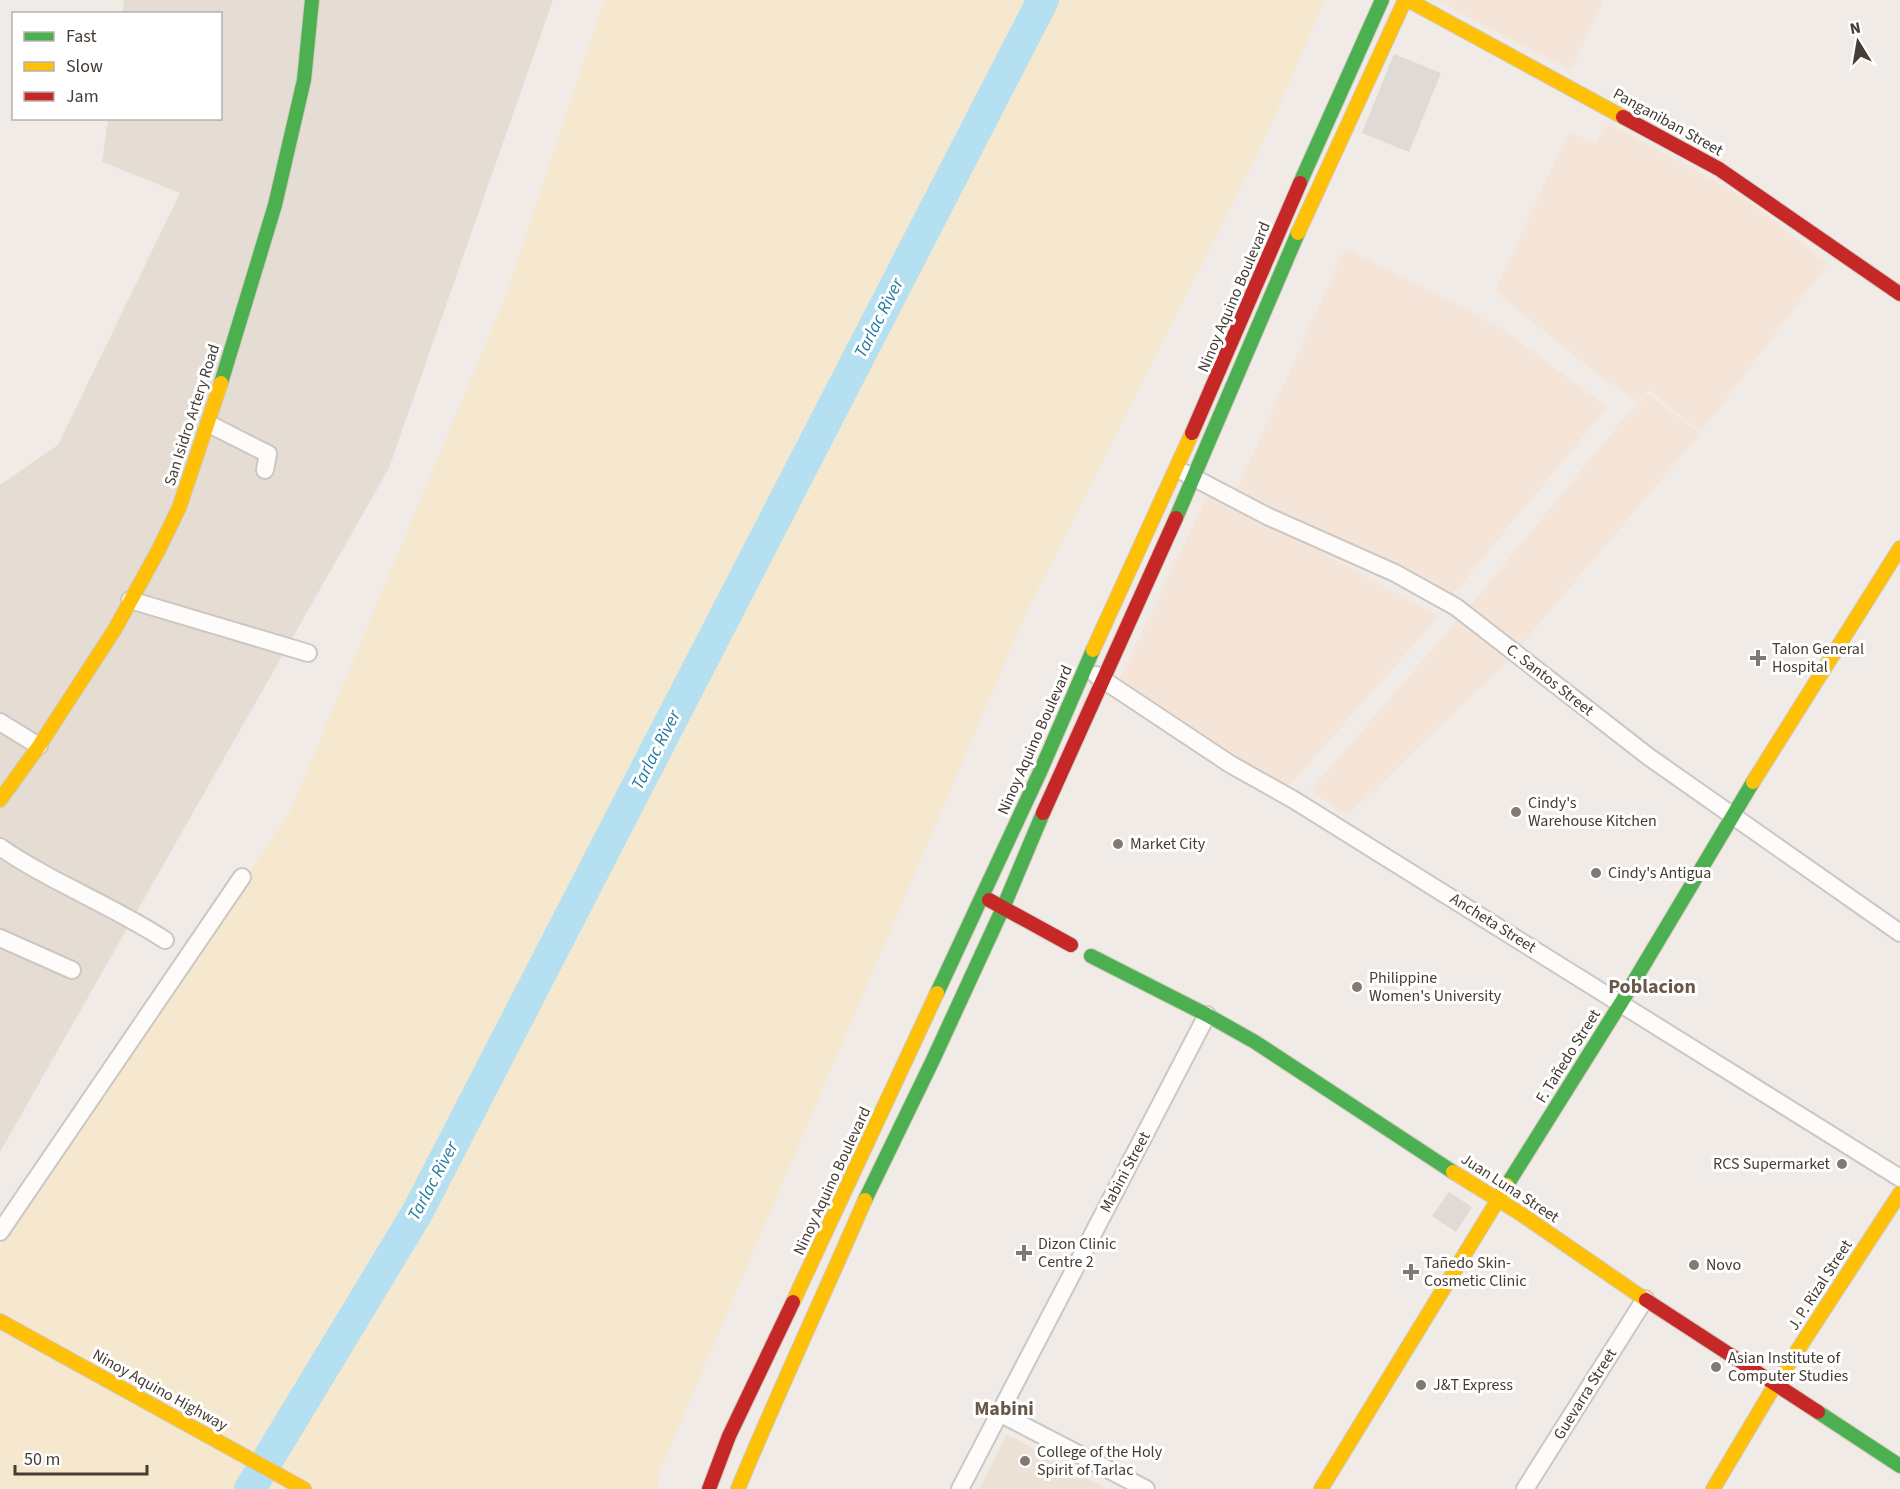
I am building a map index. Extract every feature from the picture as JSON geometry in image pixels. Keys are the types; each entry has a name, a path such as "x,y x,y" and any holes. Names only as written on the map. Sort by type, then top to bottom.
{"main road":[{"name":"San Isidro Artery Road","path":"0,800 39,746 114,629 179,508 208,424 275,205 304,80 312,0"},
{"name":"Ninoy Aquino Boulevard","path":"709,1489 729,1436 896,1084 1040,772 1382,0"},
{"name":"Ninoy Aquino Boulevard","path":"738,1489 777,1394 830,1281 874,1179 932,1062 1003,908 1059,775 1194,478 1303,220 1406,0"},
{"name":"Panganiban Street","path":"1406,0 1719,169 1900,294"},
{"name":"F. Tañedo Street","path":"1321,1489 1497,1200 1621,1003 1733,815 1900,548"},
{"path":"981,896 1071,945"},
{"name":"Juan Luna Street","path":"1091,956 1255,1042 1900,1466"},
{"name":"J. P. Rizal Street","path":"1713,1489 1775,1385 1900,1193"},
{"name":"Ninoy Aquino Highway","path":"0,1321 304,1489"}],"street":[{"path":"208,424 268,454 265,470"},
{"name":"C. Santos Street","path":"1176,468 1267,516 1429,590 1456,608 1650,757 1900,933"},
{"path":"130,600 308,653"},
{"name":"Ancheta Street","path":"1085,669 1230,764 1294,800 1900,1178"},
{"path":"0,722 39,746"},
{"path":"0,848 22,862 145,926 165,940"},
{"path":"0,1232 242,877"},
{"path":"0,938 72,970"},
{"name":"Mabini Street","path":"960,1489 1207,1015"},
{"name":"Guevarra Street","path":"1525,1489 1645,1299"},
{"path":"999,1413 1146,1489"}],"shaded area":[{"path":"124,0 553,0 389,468 0,1152 0,485 58,445 180,193 102,162 108,120 222,120 222,12 122,12"},
{"path":"1437,0 1604,0 1571,71"},
{"path":"1394,54 1441,73 1409,152 1362,133"},
{"path":"1608,123 1739,194 1828,263 1701,432 1649,390 1637,402 1591,369 1495,291 1569,131 1596,144"},
{"path":"1345,248 1501,328 1607,407 1450,598 1235,494"},
{"path":"1648,394 1700,434 1503,666 1348,815 1310,791 1471,605 1626,416"},
{"path":"1209,492 1439,616 1289,786 1230,761 1120,679"},
{"path":"1449,1192 1472,1207 1456,1232 1432,1216"},
{"name":"College of the Holy Spirit of Tarlac","path":"1007,1434 1107,1489 979,1489"}],"sand":[{"path":"604,0 1325,0 1261,147 1025,615 660,1470 657,1489 0,1489 0,1246 290,812 507,293"}],"waterway":[{"name":"Tarlac River","path":"250,1489 417,1213 1043,0"}],"traffic: fast":[{"path":"221,383 275,205 304,80 312,0"},
{"path":"1300,183 1382,0"},
{"path":"1176,518 1298,233"},
{"path":"937,993 1040,772 1093,650"},
{"path":"1507,1185 1621,1003 1753,782"},
{"path":"865,1200 1003,908 1043,813"},
{"path":"1091,956 1255,1042 1453,1172"},
{"path":"1818,1412 1900,1466"}],"traffic: slow":[{"path":"1298,233 1405,0"},
{"path":"1408,0 1623,117"},
{"path":"0,800 39,746 115,629 158,551 179,508 221,383"},
{"path":"1093,650 1192,433"},
{"path":"1753,782 1900,548"},
{"path":"793,1302 937,993"},
{"path":"1453,1172 1521,1214 1646,1300"},
{"path":"1321,1489 1507,1185"},
{"path":"1713,1489 1775,1385 1900,1193"},
{"path":"738,1489 865,1200"},
{"path":"0,1321 304,1489"}],"traffic: jam":[{"path":"1623,117 1719,169 1900,294"},
{"path":"1192,433 1300,183"},
{"path":"1043,813 1176,518"},
{"path":"989,900 1071,945"},
{"path":"1646,1300 1818,1412"},
{"path":"709,1489 729,1436 793,1302"}],"place":[{"name":"Talon General Hospital","path":"1758,658"},
{"name":"Cindy's Warehouse Kitchen","path":"1516,812"},
{"name":"Market City","path":"1118,844"},
{"name":"Cindy's Antigua","path":"1596,873"},
{"name":"Philippine Women's University","path":"1357,987"},
{"name":"RCS Supermarket","path":"1842,1164"},
{"name":"Dizon Clinic Centre 2","path":"1024,1253"},
{"name":"Novo","path":"1694,1265"},
{"name":"Tañedo Skin- Cosmetic Clinic","path":"1411,1272"},
{"name":"Asian Institute of Computer Studies","path":"1716,1367"},
{"name":"J&T Express","path":"1421,1385"},
{"name":"College of the Holy Spirit of Tarlac","path":"1025,1461"}],"district":[{"name":"Poblacion","path":"1652,987"},
{"name":"Mabini","path":"1004,1409"}]}
